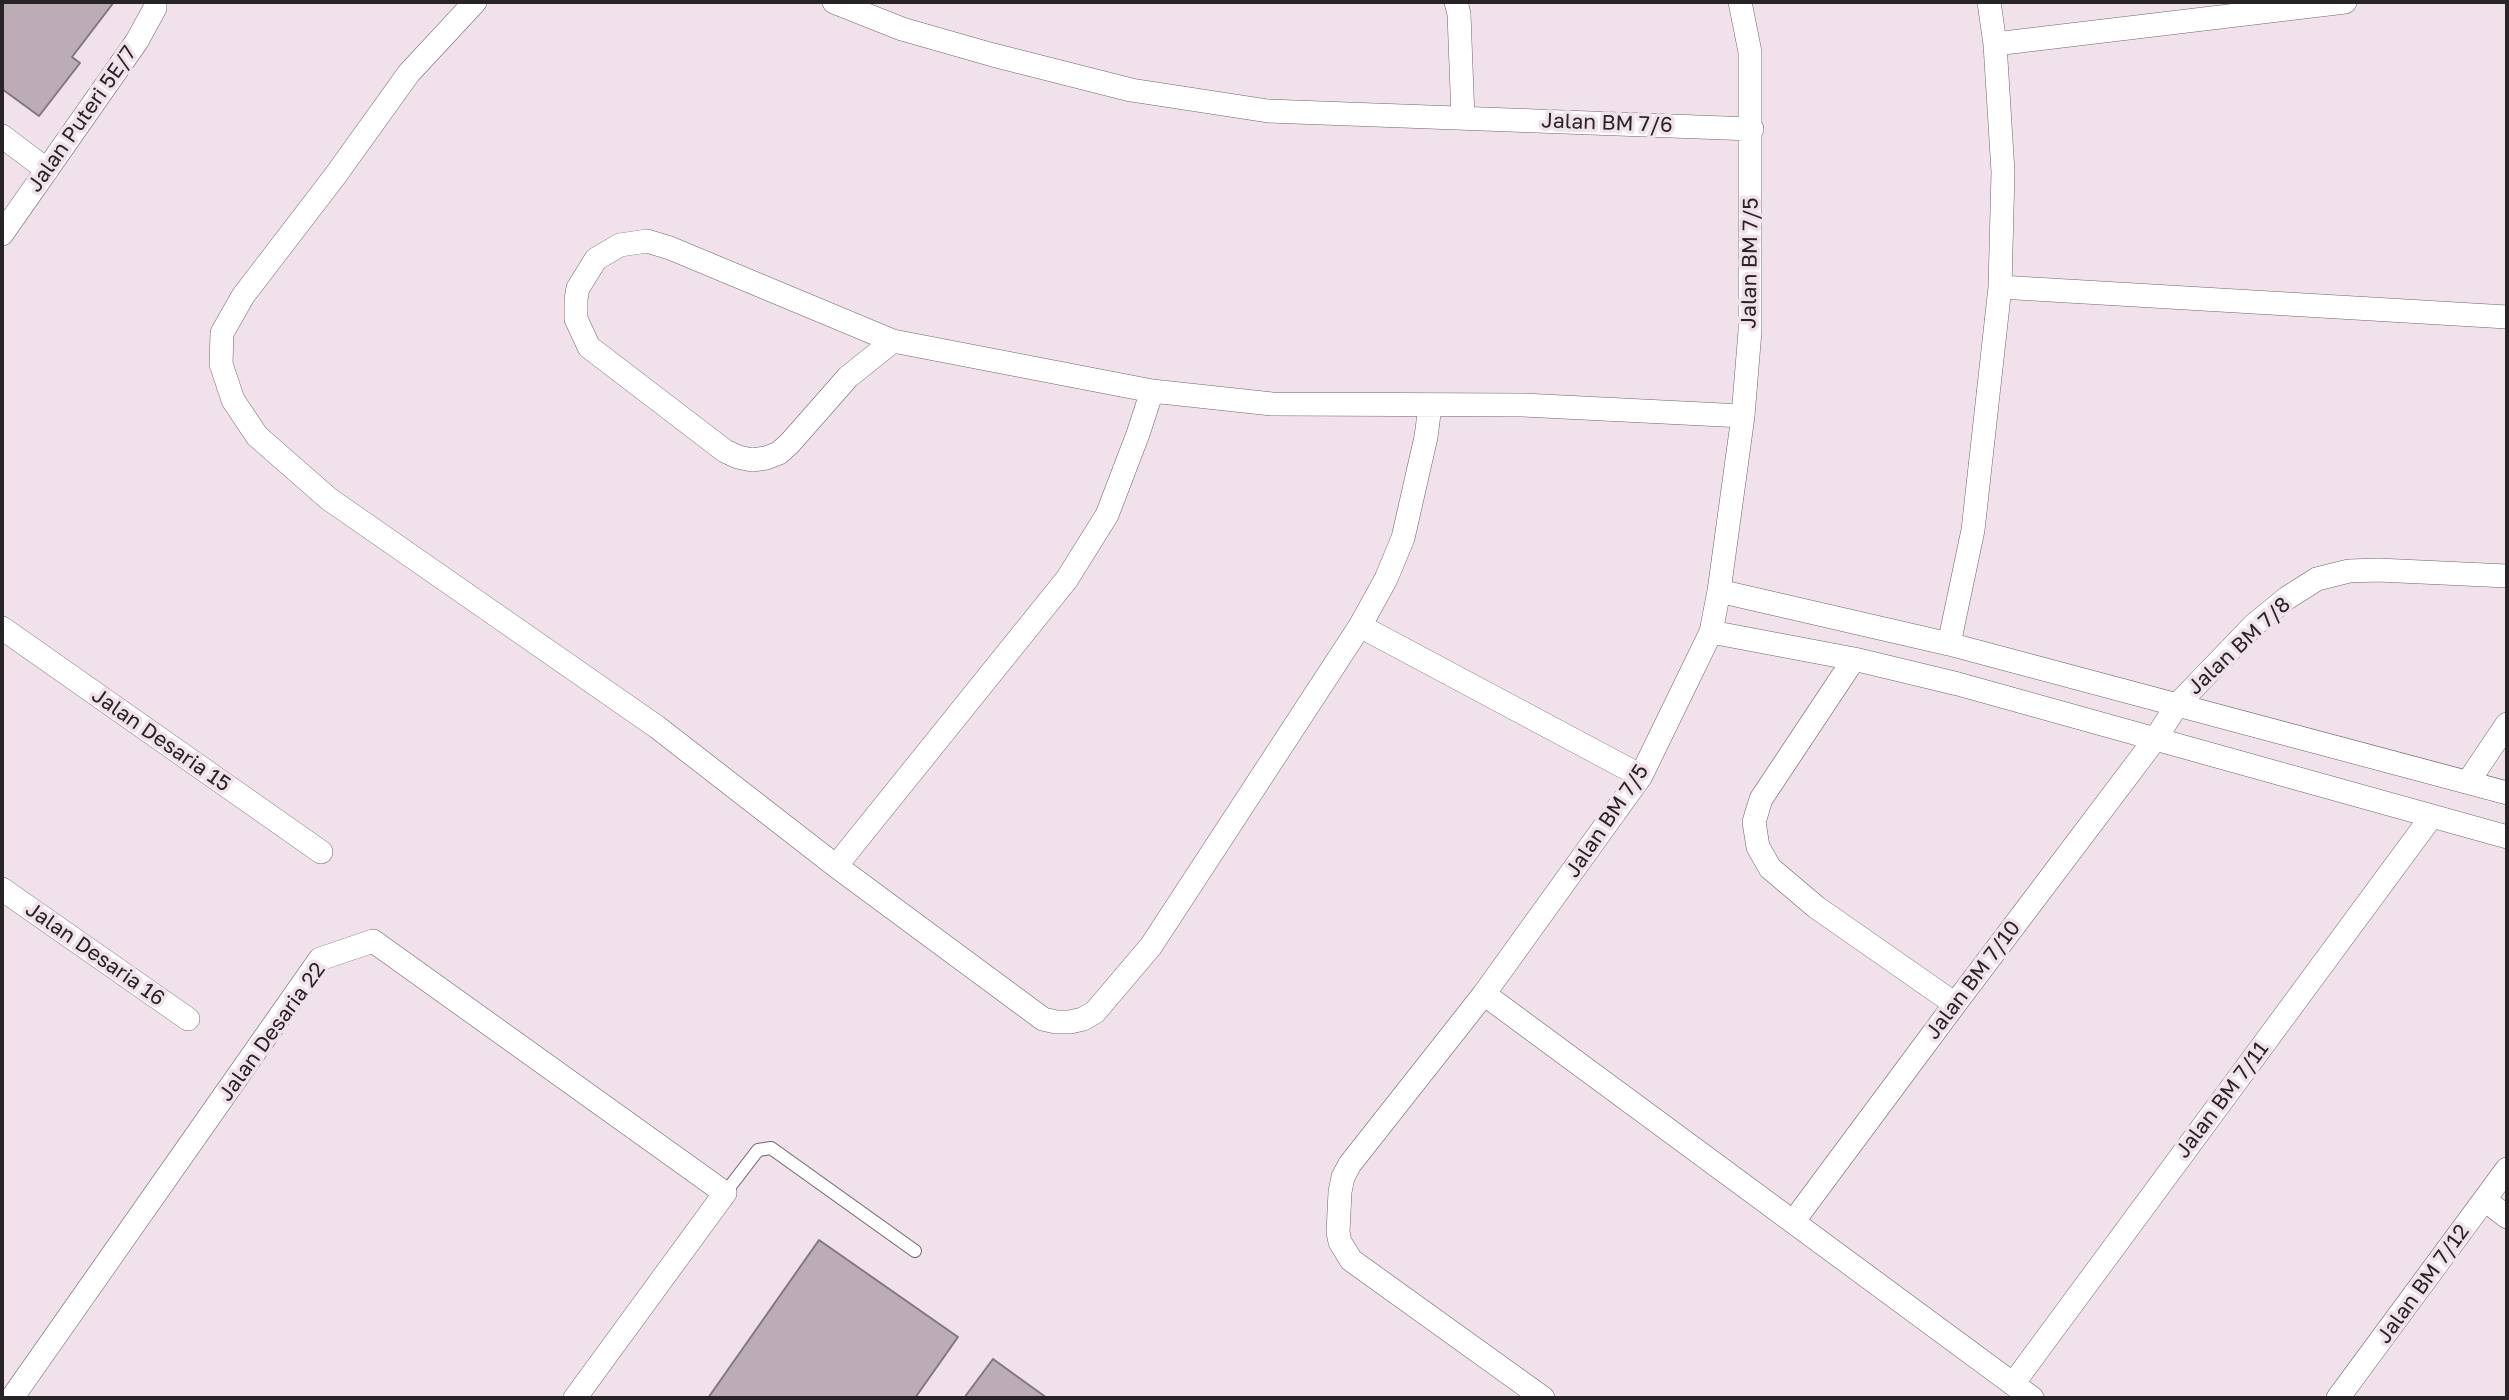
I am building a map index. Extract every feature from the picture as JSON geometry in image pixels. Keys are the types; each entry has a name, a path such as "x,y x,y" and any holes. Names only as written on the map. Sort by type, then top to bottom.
{"street":[{"name":"Jalan Puteri 5E/7","path":"2,234 137,41 155,8 155,2"},
{"path":"475,2 409,73 335,176 243,296 222,333 221,364 233,400 257,436 330,499 657,727 836,866 1043,1019 1070,1023 1095,1012 1151,946 1360,626 1403,538 1426,437 1430,406"},
{"name":"Jalan BM 7/6","path":"834,2 902,29 1130,90 1268,111 1752,129"},
{"path":"1456,2 1459,14 1463,118"},
{"name":"Jalan BM 7/5","path":"1542,1398 1359,1267 1345,1252 1338,1232 1339,1192 1346,1170 1485,994 1642,776 1711,632 1743,416 1750,331 1751,51 1740,2"},
{"path":"1949,644 1973,530 2000,287 2003,172 1996,44 1989,2"},
{"path":"1996,44 2345,2"},
{"path":"2,136 47,170"},
{"path":"893,341 848,377 779,453 752,460 725,452 589,347 576,319 576,299 578,288 596,259 620,244 647,241 670,248 893,341 1152,391 1272,404 1523,405 1743,416"},
{"path":"2000,287 2507,317"},
{"path":"836,866 1067,579 1107,515 1152,391"},
{"name":"Jalan BM 7/8","path":"2156,738 2177,705 2254,625 2287,598 2317,579 2349,571 2378,570 2507,576"},
{"path":"1719,591 1949,644 2507,793"},
{"path":"1360,626 1642,776"},
{"name":"Jalan Desaria 15","path":"2,628 320,852"},
{"path":"1711,632 1854,659 1958,684 2507,836"},
{"path":"1854,659 1761,799 1754,822 1758,847 1770,868 1816,907 1955,1003"},
{"path":"2468,782 2507,723"},
{"name":"Jalan BM 7/10","path":"1793,1222 2156,738"},
{"name":"Jalan BM 7/11","path":"2013,1384 2432,816"},
{"name":"Jalan Desaria 16","path":"2,888 188,1019"},
{"name":"Jalan Desaria 22","path":"12,1398 320,959 373,941 725,1193"},
{"path":"1485,994 2032,1398"},
{"name":"Jalan BM 7/12","path":"2338,1398 2507,1169"},
{"path":"575,1398 725,1193"},
{"path":"2485,1200 2507,1217"}],"lane":[{"path":"725,1193 758,1150 771,1148 915,1251"}],"building":[{"path":"2,2 114,2 72,57 80,63 39,116 2,89"},
{"path":"819,1240 958,1337 915,1398 708,1398"},
{"path":"993,1359 1047,1398 964,1398"}]}
